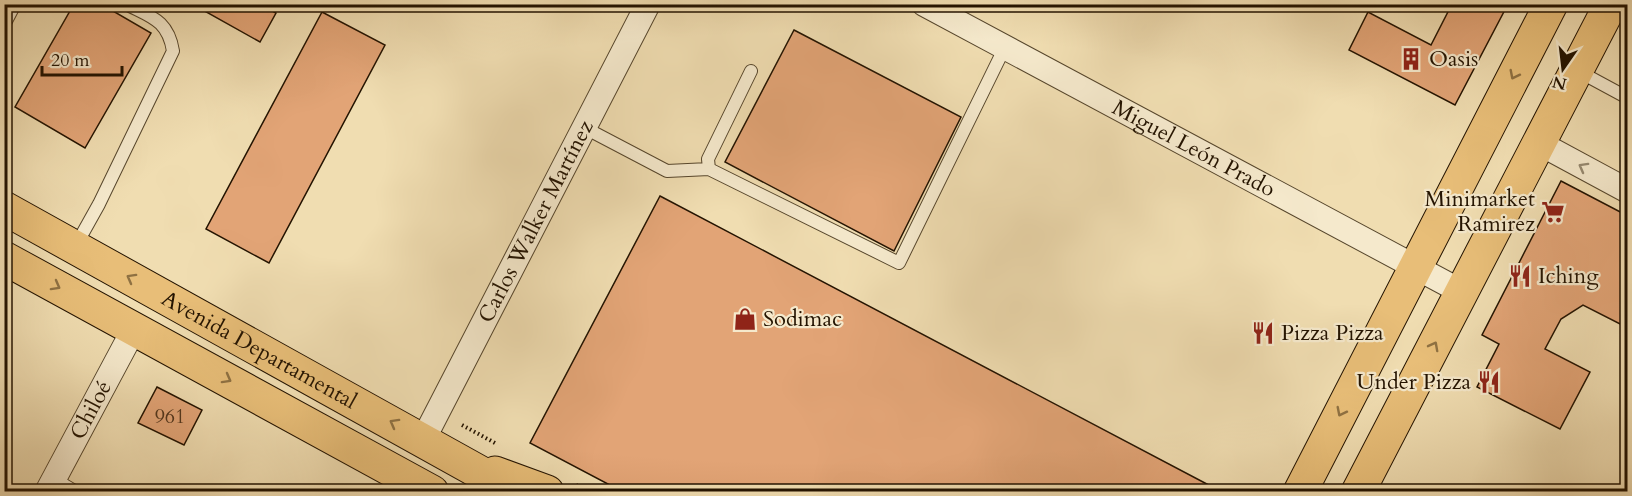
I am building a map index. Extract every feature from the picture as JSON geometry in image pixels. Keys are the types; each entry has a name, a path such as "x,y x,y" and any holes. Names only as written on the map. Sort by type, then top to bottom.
{"main road":[{"path":"1300,492 1551,4"},
{"path":"1358,492 1611,4"},
{"name":"Avenida Departamental","path":"4,208 515,492"},
{"name":"Avenida Departamental","path":"4,258 429,490"},
{"path":"463,463 547,492"}],"street":[{"name":"Carlos Walker Martínez","path":"423,440 648,4"},
{"name":"Miguel León Prado","path":"924,4 1462,292"},
{"path":"1539,143 1628,191"},
{"name":"Chiloé","path":"51,485 134,329"}],"lane":[{"path":"4,25 15,4"},
{"path":"75,247 99,204 173,51 171,38 160,22 126,4"},
{"path":"585,128 667,171 709,169 899,263 1005,47"},
{"path":"709,169 708,159 751,70"},
{"path":"1577,70 1628,98"},
{"path":"51,485 76,492"}],"building":[{"path":"74,4 101,4 151,33 85,148 15,107"},
{"path":"192,4 260,4 276,13 260,42"},
{"name":"Oasis","path":"1452,4 1508,4 1455,105 1349,50 1368,12 1431,45"},
{"path":"322,12 385,45 269,263 206,229"},
{"path":"794,30 961,117 894,251 725,162"},
{"path":"1561,181 1628,216 1628,328 1583,305 1561,319 1545,349 1590,372 1560,429 1477,387 1499,344 1482,335"},
{"name":"Sodimac","path":"660,196 1222,492 623,492 530,443"},
{"path":"157,387 202,410 184,445 138,423"}],"place":[{"name":"Oasis","path":"1411,59"},
{"name":"Minimarket Ramirez","path":"1553,212"},
{"name":"Iching","path":"1520,276"},
{"name":"Sodimac","path":"745,319"},
{"name":"Pizza Pizza","path":"1263,333"},
{"name":"Under Pizza","path":"1489,382"}]}
